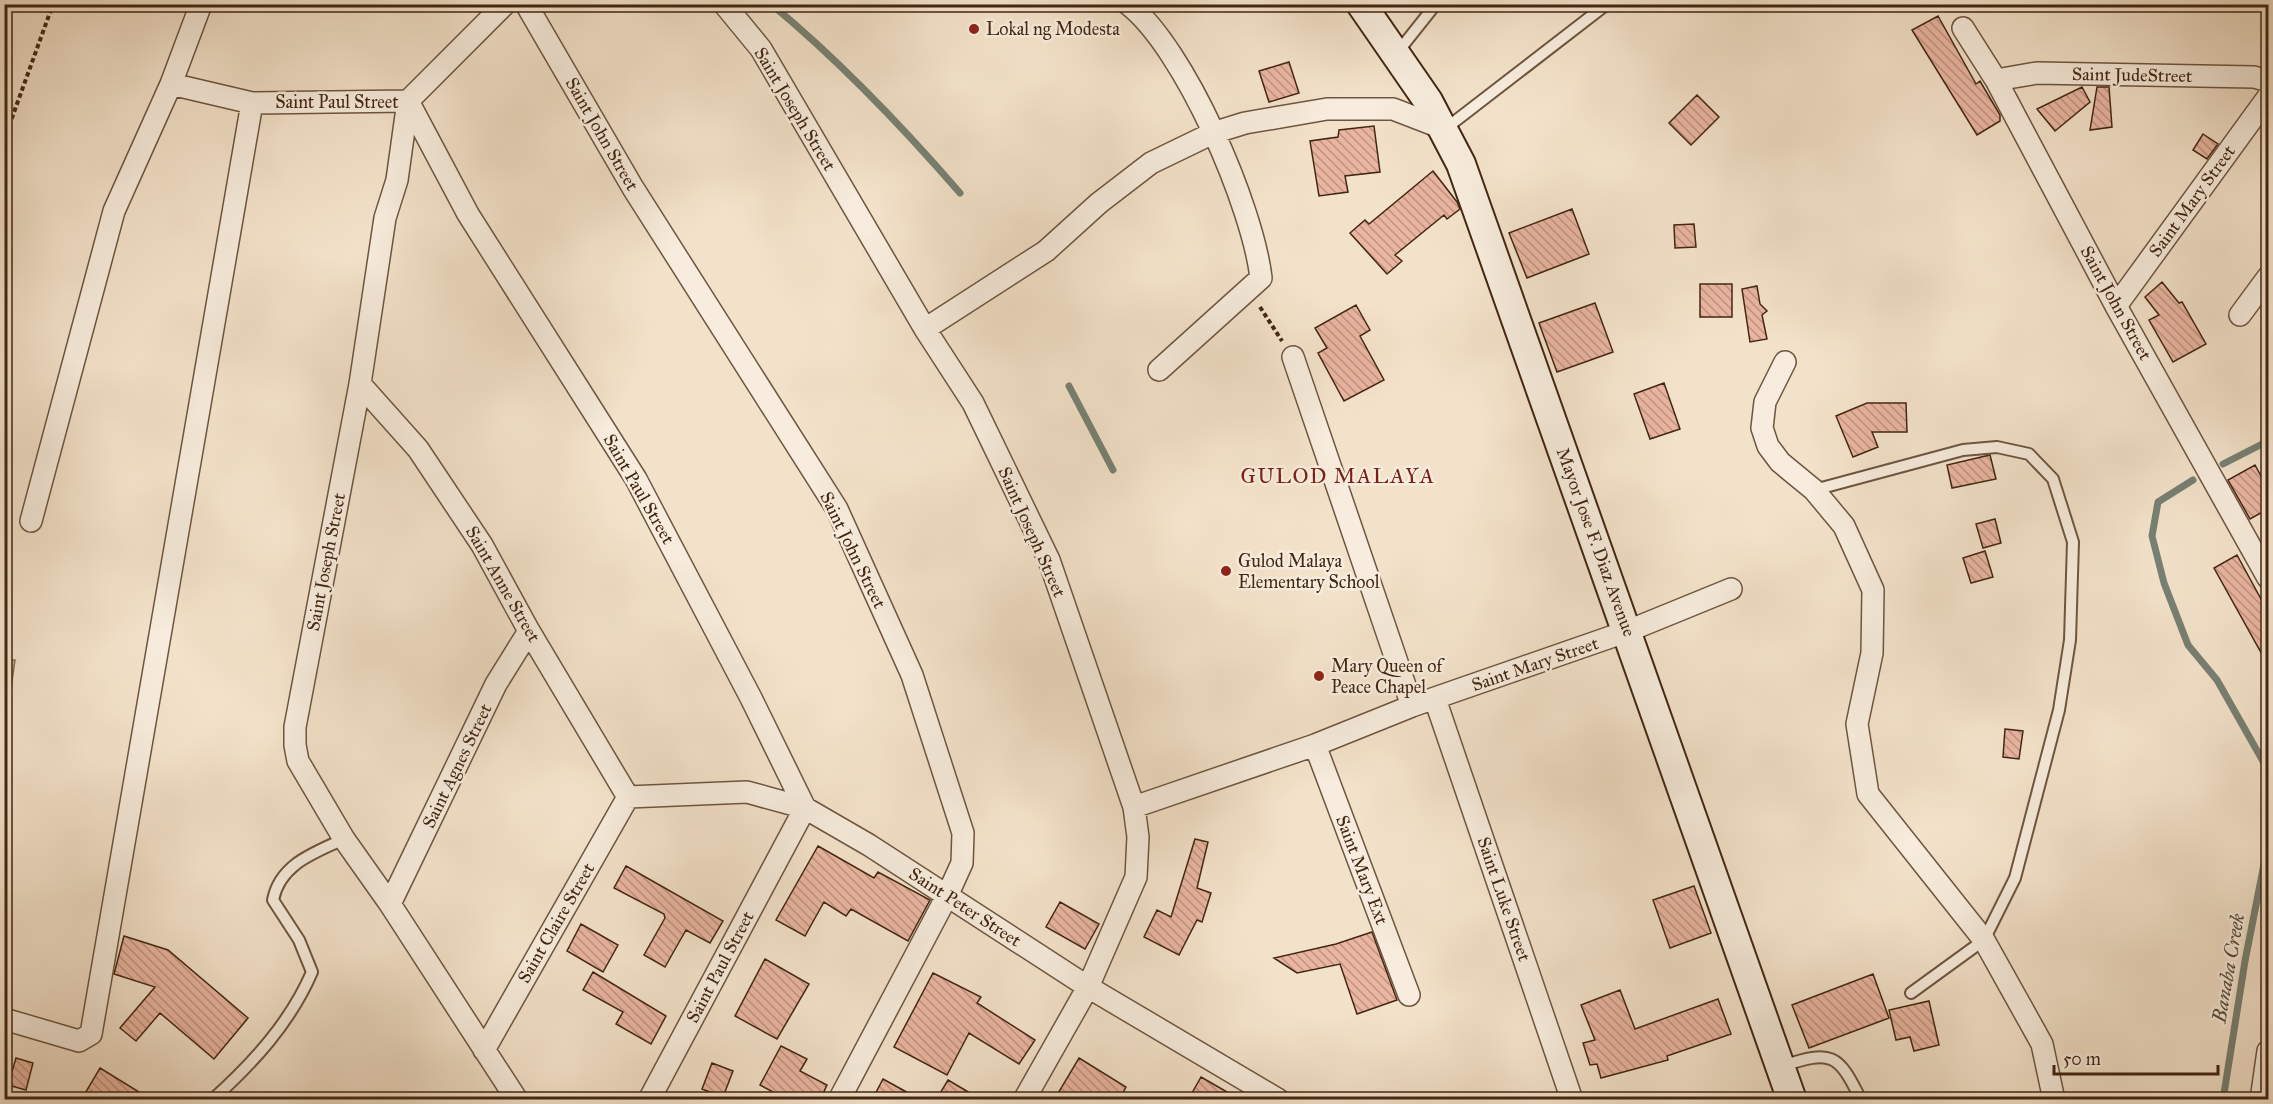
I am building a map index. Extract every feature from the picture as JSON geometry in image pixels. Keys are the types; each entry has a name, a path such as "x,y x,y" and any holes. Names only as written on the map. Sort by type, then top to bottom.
{"main road":[{"name":"Mayor Jose F. Diaz Avenue","path":"1360,4 1445,129 1461,164 1782,1066 1792,1100"}],"street":[{"path":"31,521 114,211 171,84 201,4"},
{"path":"408,101 506,4"},
{"name":"Saint John Street","path":"526,4 633,188 837,509 912,675 963,833 962,863 947,896 839,1100"},
{"name":"Saint Joseph Street","path":"724,4 761,49 925,329 973,403 1049,560 1134,807 1138,837 1136,877 1088,987 1024,1100"},
{"path":"1128,4 1142,16 1184,71 1213,133 1246,218 1261,273 1260,282 1159,370"},
{"name":"Saint John Street","path":"1963,28 1996,80 2116,306 2268,578"},
{"name":"Saint JudeStreet","path":"1996,80 2037,73 2254,77 2268,81"},
{"name":"Saint Paul Street","path":"171,84 252,103 408,101 468,214 636,479 751,698 805,808 649,1100"},
{"name":"Saint Mary Street","path":"2116,306 2268,97"},
{"name":"Saint Joseph Street","path":"408,101 397,180 385,218 360,384 295,736 298,761 344,839 390,904 517,1100"},
{"path":"4,1019 79,1041 91,1034 252,103"},
{"path":"925,329 1028,263 1151,163 1213,133 1245,123 1327,109 1393,109 1445,129"},
{"path":"2240,315 2268,277"},
{"path":"1293,357 1412,706"},
{"path":"1785,362 1765,402 1762,428 1768,446 1780,462 1814,490 1844,526 1873,590 1872,653 1857,724 1868,794 1984,940 2042,1044 2054,1100"},
{"name":"Saint Anne Street","path":"360,384 418,449 483,545 529,630 628,797"},
{"name":"Saint Mary Street","path":"1134,807 1315,745 1412,706 1628,631 1731,589"},
{"name":"Saint Agnes Street","path":"390,904 496,684 529,630"},
{"name":"Saint Luke Street","path":"1435,699 1572,1100"},
{"name":"Saint Mary Ext","path":"1315,745 1409,996"},
{"name":"Saint Peter Street","path":"628,797 747,792 805,808 869,845 1088,987 1279,1100"},
{"name":"Saint Claire Street","path":"484,1050 628,797"},
{"path":"2261,1100 2268,1051"}],"lane":[{"path":"1396,54 1436,4"},
{"path":"1445,129 1607,4"},
{"path":"1814,490 1963,450 1997,447 2029,454 2053,479 2073,542 2070,640 2059,710 2015,878 1984,940 1911,993"},
{"path":"212,1100 256,1060 302,997 312,972 299,940 273,900 276,886 297,863 344,839"},
{"path":"1782,1066 1814,1056 1830,1057 1846,1068 1861,1100"}],"path":[{"path":"4,140 53,4"},
{"path":"1249,291 1293,357"}],"green space":[{"path":"4,660 15,660 5,731"}],"building":[{"path":"1938,16 1976,84 1980,81 2000,115 2000,121 1977,135 1912,30"},
{"path":"1289,62 1299,93 1269,102 1259,71"},
{"path":"2082,87 2090,102 2055,131 2037,109"},
{"path":"2097,87 2109,87 2112,127 2090,130"},
{"path":"1697,95 1719,117 1691,145 1669,123"},
{"path":"1374,126 1380,172 1345,176 1348,192 1319,196 1310,141 1338,137 1339,130"},
{"path":"2203,134 2218,144 2207,159 2193,150"},
{"path":"1433,171 1460,209 1447,219 1444,215 1395,255 1402,261 1387,274 1350,233 1365,220 1369,224"},
{"path":"1572,209 1589,254 1527,278 1509,233"},
{"path":"1694,224 1696,247 1675,248 1674,225"},
{"path":"2162,282 2179,303 2182,302 2206,344 2173,362 2149,320 2159,315 2145,297"},
{"path":"1700,284 1732,284 1732,317 1700,317"},
{"path":"1757,286 1760,304 1767,311 1762,315 1767,339 1750,342 1742,289"},
{"path":"1595,303 1613,352 1557,372 1539,323"},
{"path":"1356,305 1370,330 1360,336 1384,380 1344,401 1318,353 1327,348 1315,328"},
{"path":"1664,383 1680,429 1650,439 1634,394"},
{"path":"1867,403 1906,403 1907,432 1872,432 1878,447 1853,457 1836,416"},
{"path":"1990,455 1996,479 1952,488 1947,465"},
{"path":"2255,465 2268,489 2268,509 2250,519 2228,480"},
{"path":"1995,519 2001,543 1983,548 1976,524"},
{"path":"1985,551 1993,577 1971,583 1963,558"},
{"path":"2237,555 2268,612 2268,665 2214,568"},
{"path":"2005,729 2023,731 2019,759 2003,757"},
{"path":"1195,839 1208,842 1197,888 1211,893 1202,922 1197,920 1179,955 1144,937 1157,910 1171,917"},
{"path":"818,846 874,878 878,872 930,900 908,941 851,909 846,916 824,902 805,936 776,920"},
{"path":"626,866 723,921 710,943 686,930 665,967 644,955 665,918 664,914 614,888"},
{"path":"1694,886 1711,933 1670,948 1653,900"},
{"path":"1060,902 1099,924 1085,949 1046,927"},
{"path":"581,924 618,945 603,972 567,951"},
{"path":"1372,932 1397,1000 1357,1014 1340,964 1297,973 1274,958 1336,944"},
{"path":"124,936 168,950 248,1018 214,1059 160,1013 136,1041 120,1028 155,987 114,974"},
{"path":"765,959 809,984 777,1039 735,1016"},
{"path":"593,972 666,1016 651,1044 616,1024 623,1012 583,990"},
{"path":"933,973 981,997 977,1003 1035,1040 1019,1064 969,1033 947,1075 894,1047"},
{"path":"1873,974 1889,1018 1809,1048 1792,1005"},
{"path":"1620,990 1635,1029 1718,999 1731,1034 1667,1056 1668,1060 1601,1078 1597,1064 1590,1065 1583,1043 1595,1040 1581,1005"},
{"path":"1929,1001 1939,1045 1914,1051 1910,1037 1896,1040 1889,1010"},
{"path":"781,1046 807,1059 800,1071 827,1085 820,1100 802,1100 789,1093 786,1099 760,1085"},
{"path":"16,1058 33,1063 26,1090 8,1085"},
{"path":"1079,1058 1126,1087 1119,1100 1054,1100"},
{"path":"712,1063 733,1071 723,1097 702,1089"},
{"path":"100,1068 152,1100 81,1100"},
{"path":"1201,1077 1241,1100 1188,1100"},
{"path":"883,1079 921,1100 872,1100"},
{"path":"948,1080 982,1100 936,1100"}],"waterway":[{"path":"771,4 869,94 960,193"},
{"path":"1069,386 1113,470"},
{"name":"Banaba Creek","path":"2223,464 2268,441"},
{"name":"Banaba Creek","path":"2193,480 2158,502 2152,536 2164,583 2188,645 2217,680 2268,770"},
{"name":"Banaba Creek","path":"2223,1100 2245,961 2268,844"}],"place":[{"name":"Lokal ng Modesta","path":"974,29"},
{"name":"Gulod Malaya Elementary School","path":"1226,571"},
{"name":"Mary Queen of Peace Chapel","path":"1319,676"}],"district":[{"name":"GULOD MALAYA","path":"1338,476"}]}
